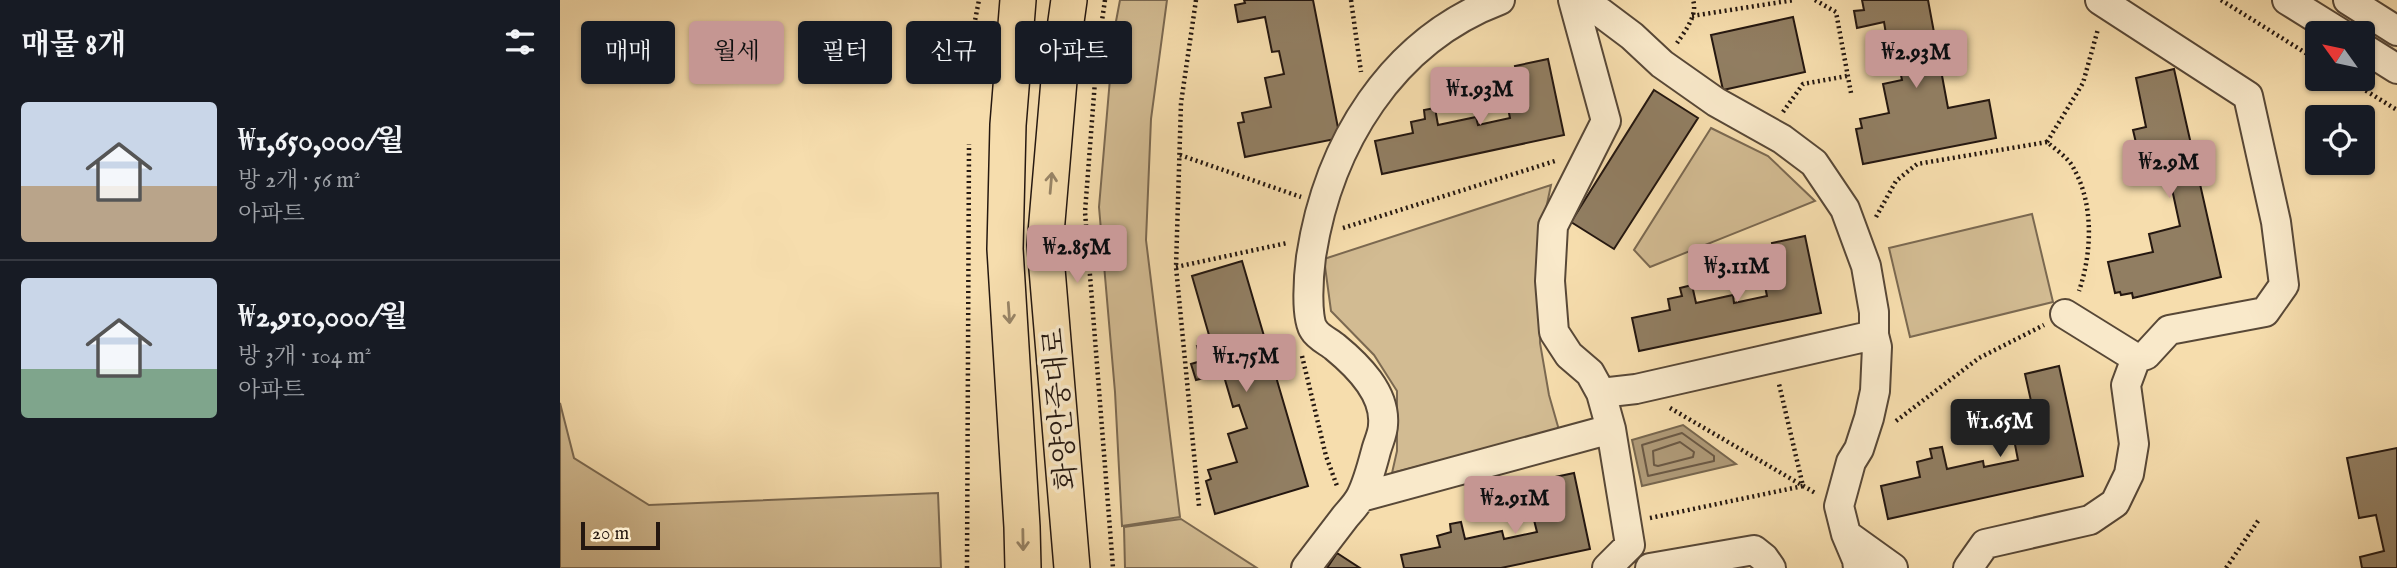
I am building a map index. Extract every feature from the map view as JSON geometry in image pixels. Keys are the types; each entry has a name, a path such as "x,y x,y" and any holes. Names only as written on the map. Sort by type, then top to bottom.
{"main road":[{"name":"화양안중대로","path":"1018,0 1007,125 1005,249 1023,568"},
{"name":"화양안중대로","path":"1069,0 1060,57 1045,246 1072,568"}],"street":[{"path":"1306,568 1361,497 1384,424 1378,399 1367,377 1350,359 1314,330 1310,319 1308,278 1321,205 1334,169 1364,108 1394,72 1419,48 1482,7 1500,0"},
{"path":"1573,0 1606,121 1553,226 1550,281 1555,331 1569,355 1590,373 1601,393 1611,429 1630,545 1607,568"},
{"path":"1579,0 1611,20 1662,64 1716,103 1769,132 1814,163 1845,209 1866,266 1877,347 1875,391 1869,418 1851,462 1839,506 1858,568"},
{"path":"2287,0 2321,21"},
{"path":"2348,0 2397,31"},
{"path":"2064,314 2136,358 2146,355 2168,330 2265,312 2284,285 2276,222 2248,96 2102,2"},
{"path":"2375,55 2397,69"},
{"path":"1601,393 1636,389 1874,335"},
{"path":"1968,568 1985,544 2090,520 2115,503 2129,474 2134,444 2126,385 2136,358"},
{"path":"1361,497 1611,429"},
{"path":"1846,534 1894,568"},
{"path":"1650,568 1754,550 1771,568"}],"path":[{"path":"975,21 979,0"},
{"path":"1105,0 1097,55 1085,212 1113,568"},
{"path":"1196,0 1181,103 1176,267 1199,506"},
{"path":"1351,0 1364,108"},
{"path":"1662,64 1687,28 1695,7 1693,0"},
{"path":"1692,16 1794,0"},
{"path":"1815,0 1836,12 1851,93"},
{"path":"2221,0 2305,52"},
{"path":"1866,266 1877,214 1896,181 1917,164 2047,142 2083,82 2102,2"},
{"path":"1769,132 1803,83 1847,76"},
{"path":"2366,91 2397,110"},
{"path":"1858,449 1979,358 2064,314 2080,290 2087,260 2088,201 2073,166 2047,142"},
{"path":"967,568 969,144"},
{"path":"1176,267 1314,238 1592,149"},
{"path":"1180,155 1321,205"},
{"path":"1314,330 1301,355 1326,456 1339,495 1361,497"},
{"path":"1774,359 1803,486"},
{"path":"1636,389 1839,506"},
{"path":"1626,523 1803,486"},
{"path":"2225,568 2260,518"}],"shaded area":[{"path":"1120,0 1167,0 1151,119 1146,240 1180,517 1122,526 1115,392 1099,207 1110,84 1132,84 1132,21 1116,21"},
{"path":"1711,128 1768,156 1815,201 1650,267 1634,250"},
{"path":"1551,185 1539,242 1540,343 1549,395 1559,430 1392,473 1397,451 1397,391 1374,355 1331,311 1324,259"},
{"path":"2032,214 2053,302 1910,337 1889,248"},
{"path":"560,403 574,458 649,505 938,493 941,568 560,568"},
{"path":"1181,519 1257,568 1125,568 1124,527"}],"water":[{"path":"1683,425 1736,464 1642,486 1632,440"}],"building":[{"path":"1244,0 1313,0 1340,138 1245,157 1238,123 1244,122 1242,113 1271,107 1265,78 1284,74 1279,51 1272,52 1265,17 1238,22 1235,5 1245,3"},
{"path":"1862,0 1928,0 1948,108 1989,100 1996,138 1863,164 1856,129 1862,128 1860,119 1889,113 1883,84 1902,80 1897,56 1890,58 1884,22 1857,28 1854,11 1864,10"},
{"path":"1793,17 1805,72 1723,90 1711,35"},
{"path":"1548,59 1564,135 1382,174 1375,141 1413,133 1411,122 1425,119 1424,110 1435,108 1438,125 1476,117 1478,125 1510,118 1506,98 1521,95 1515,66"},
{"path":"2174,69 2221,277 2133,298 2132,293 2115,293 2108,262 2153,252 2149,234 2180,226 2164,152 2133,159 2130,148 2137,147 2133,130 2146,127 2136,78"},
{"path":"1654,90 1698,118 1614,249 1571,222"},
{"path":"1805,236 1821,313 1639,351 1632,318 1670,310 1668,299 1682,296 1680,288 1692,285 1696,303 1733,295 1734,303 1767,296 1763,276 1778,273 1772,243"},
{"path":"1242,261 1308,486 1215,514 1206,481 1211,479 1208,470 1237,462 1228,434 1247,428 1239,405 1233,407 1223,373 1196,380 1191,364 1201,361 1197,346 1211,342 1192,276"},
{"path":"2059,366 2083,476 1888,519 1881,486 1920,477 1917,462 1932,458 1930,449 1942,447 1947,469 1983,461 1984,467 2018,460 2011,424 2035,419 2025,374"},
{"path":"2397,448 2397,568 2362,568 2360,557 2384,551 2376,515 2359,518 2347,458"},
{"path":"1574,473 1590,549 1501,568 1404,568 1401,555 1440,547 1437,536 1451,532 1450,524 1461,522 1465,539 1502,531 1504,539 1537,532 1532,512 1547,509 1541,480"},
{"path":"1337,553 1360,568 1327,568"}]}
